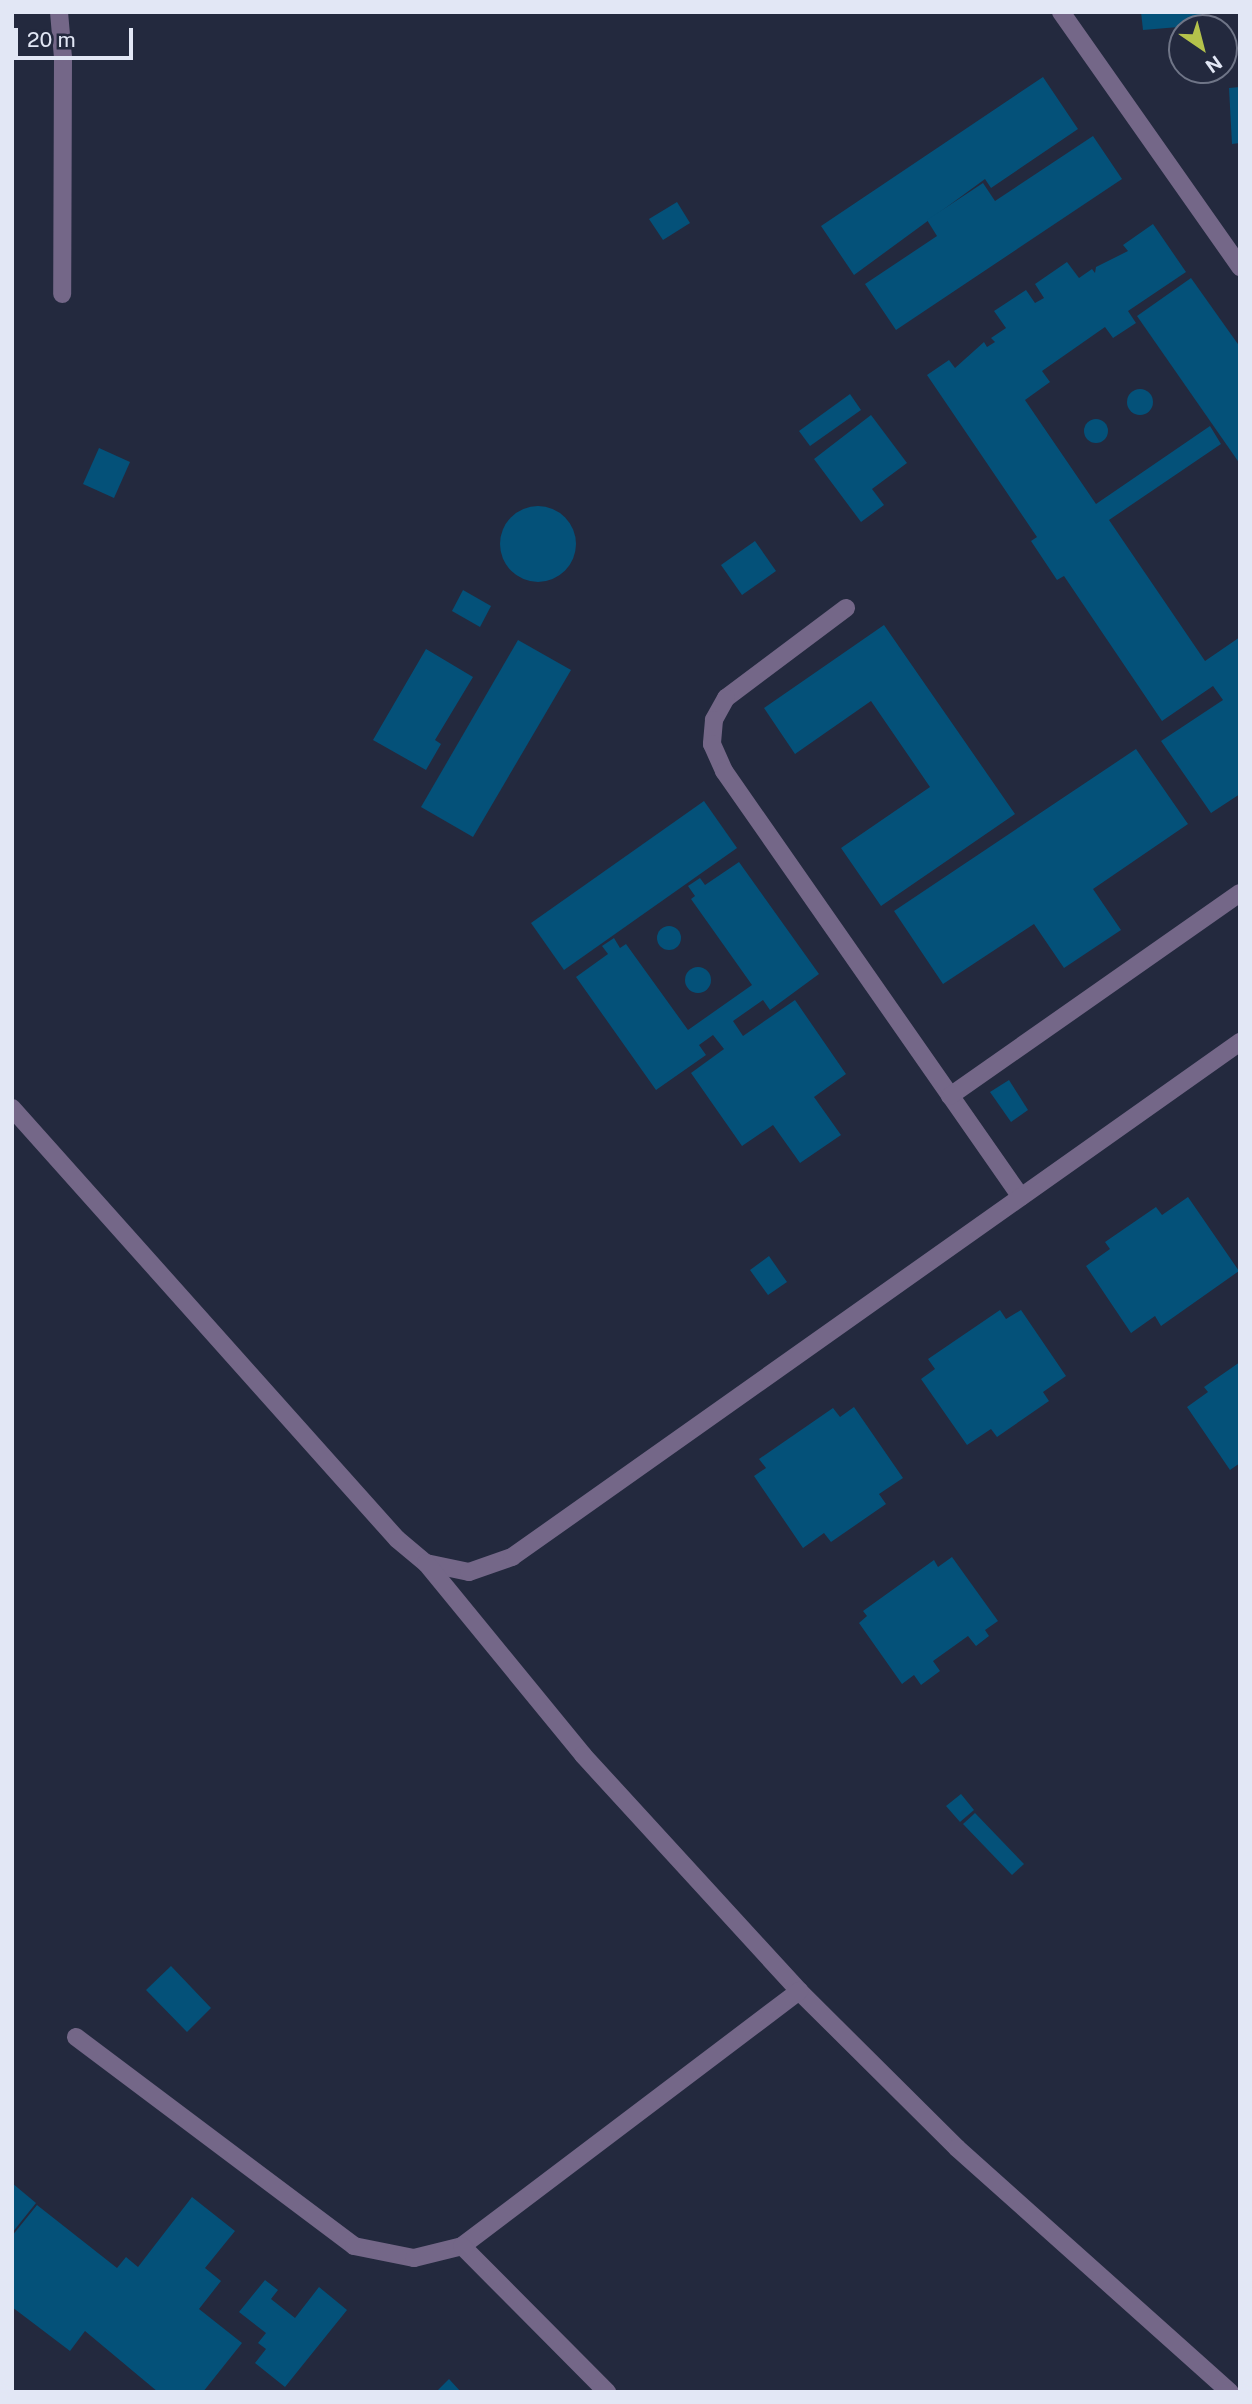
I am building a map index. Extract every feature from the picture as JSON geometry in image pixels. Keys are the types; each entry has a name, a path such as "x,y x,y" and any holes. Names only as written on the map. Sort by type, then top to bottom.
{"street":[{"path":"59,12 63,58 62,294"},
{"path":"1061,12 1240,267"},
{"path":"846,608 726,698 714,720 712,744 724,771 1021,1197"},
{"path":"950,1096 1240,893"},
{"path":"426,1563 469,1572 512,1557 1240,1042"},
{"path":"12,1108 397,1539 426,1563 583,1755 799,1991 957,2148 1230,2392"},
{"path":"76,2037 354,2246 414,2258 462,2246 799,1991"},
{"path":"462,2246 607,2392"}],"building":[{"path":"1141,12 1201,12 1168,14 1168,28 1143,30"},
{"path":"1043,77 1078,129 991,188 985,179 854,275 821,226"},
{"path":"1240,87 1240,143 1232,144 1229,88"},
{"path":"1093,136 1122,179 896,330 865,284 937,236 927,220 983,183 995,201"},
{"path":"677,202 690,223 663,240 649,219"},
{"path":"1153,224 1186,272 1128,311 1136,323 1113,338 1105,327 1042,371 1050,382 1025,400 1096,504 1210,426 1221,444 1109,520 1205,661 1240,637 1240,794 1211,813 1161,741 1223,700 1213,686 1162,721 1064,576 1057,580 1031,541 1037,537 927,375 949,360 955,368 984,342 987,347 995,342 991,338 1006,328 994,311 1026,290 1035,303 1044,298 1035,284 1067,262 1079,278 1092,269 1095,273 1096,267 1128,251 1123,245"},
{"path":"1191,278 1240,347 1240,464 1137,316"},
{"path":"1140,389 1149,393 1153,402 1149,411 1140,415 1131,411 1127,402 1131,393"},
{"path":"850,394 861,410 810,446 799,431"},
{"path":"871,415 907,463 872,489 884,505 861,522 814,459"},
{"path":"1096,419 1107,426 1108,431 1101,442 1096,443 1085,436 1084,431 1091,420"},
{"path":"99,448 130,462 114,498 83,484"},
{"path":"531,506 545,506 559,512 570,523 576,544 573,559 565,571 545,582 531,582 517,576 506,565 500,551 500,537 506,523 517,512"},
{"path":"755,541 776,571 742,595 721,565"},
{"path":"463,590 491,606 480,627 452,611"},
{"path":"884,625 1015,814 881,906 841,848 930,787 871,701 795,754 764,708"},
{"path":"518,640 571,670 473,837 421,807"},
{"path":"426,649 473,677 435,740 441,744 426,770 373,740"},
{"path":"1136,749 1188,824 1093,889 1121,930 1064,968 1034,924 943,984 894,911"},
{"path":"704,801 737,848 564,970 531,923"},
{"path":"739,862 819,974 770,1010 763,1000 733,1021 743,1036 795,1000 846,1074 814,1097 841,1135 800,1163 773,1125 742,1146 691,1073 724,1049 713,1035 699,1045 706,1055 656,1090 576,977 608,954 602,946 614,938 620,948 626,944 688,1030 752,985 691,899 695,896 688,886 700,878 705,885"},
{"path":"669,926 680,933 681,938 674,949 669,950 658,943 657,938 664,927"},
{"path":"698,967 707,971 711,980 707,989 698,993 689,989 685,980 689,971"},
{"path":"1009,1080 1028,1110 1011,1122 990,1092"},
{"path":"1188,1197 1239,1271 1161,1326 1155,1316 1131,1333 1086,1266 1110,1249 1105,1242 1156,1207 1162,1215"},
{"path":"769,1256 787,1282 768,1295 750,1270"},
{"path":"1000,1310 1006,1319 1021,1310 1066,1376 1043,1392 1049,1401 997,1437 991,1429 967,1445 921,1379 935,1369 928,1359"},
{"path":"1240,1362 1240,1463 1230,1470 1187,1407 1208,1392 1204,1387"},
{"path":"854,1407 903,1478 879,1494 886,1504 831,1542 824,1533 803,1548 754,1476 766,1468 759,1459 833,1408 840,1417"},
{"path":"952,1557 998,1621 985,1630 989,1636 976,1646 968,1636 933,1661 940,1671 921,1685 914,1675 902,1684 859,1623 867,1616 863,1611 934,1560 938,1567"},
{"path":"961,1794 974,1810 960,1822 946,1806"},
{"path":"975,1813 1024,1864 1012,1875 963,1824"},
{"path":"171,1966 211,2008 187,2032 146,1990"},
{"path":"12,2183 36,2203 12,2233"},
{"path":"192,2197 235,2231 205,2268 221,2281 199,2309 242,2343 203,2392 158,2392 85,2331 70,2351 12,2307 12,2236 37,2205 117,2268 126,2257 138,2267"},
{"path":"265,2280 278,2290 271,2299 295,2318 319,2287 347,2310 285,2387 255,2363 266,2349 258,2343 266,2333 239,2312"},
{"path":"449,2379 461,2392 436,2392"}]}
